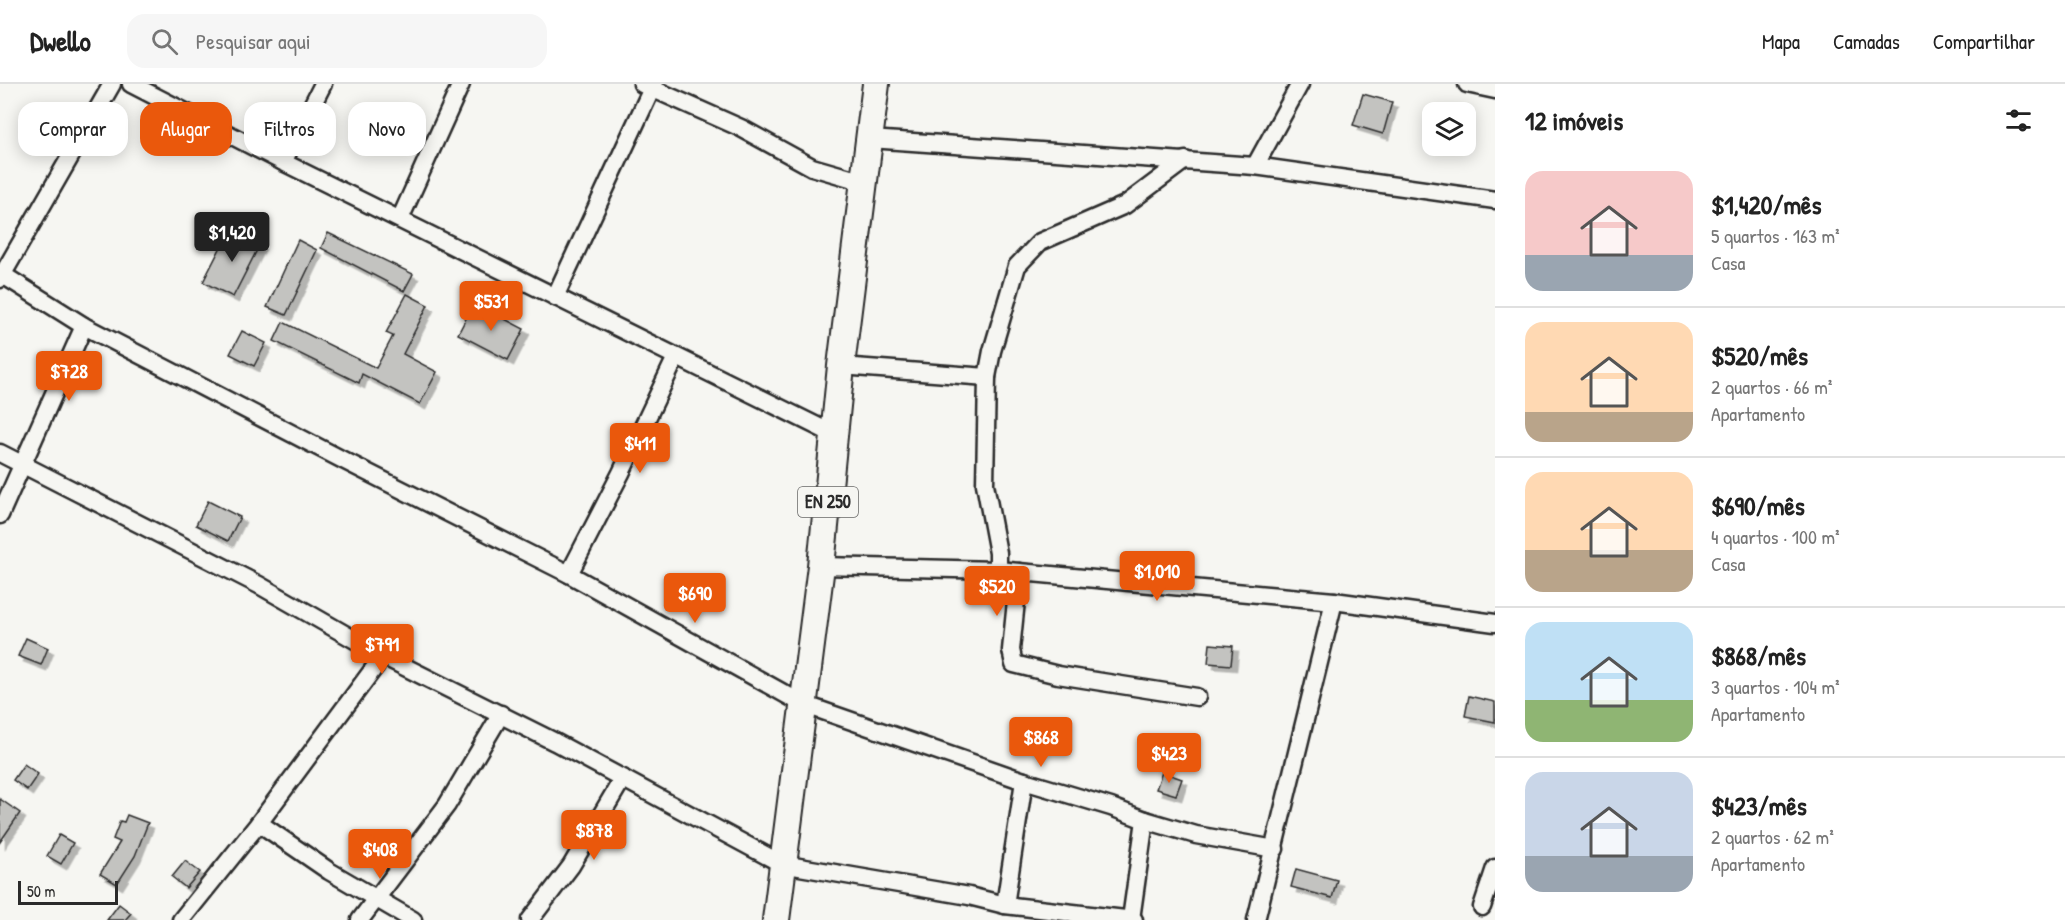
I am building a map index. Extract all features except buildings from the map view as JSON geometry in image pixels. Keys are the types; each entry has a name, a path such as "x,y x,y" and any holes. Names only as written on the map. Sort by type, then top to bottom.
{"main road":[{"name":"EN 250","path":"776,920 820,566 835,435 840,366 876,84"}],"street":[{"path":"112,84 22,237 2,277 84,326 569,574 803,704 1024,781 1111,807 1145,820 1196,835 1275,849"},
{"path":"131,84 283,162 835,435"},
{"path":"283,162 323,84"},
{"path":"400,219 461,84"},
{"path":"1255,166 1300,84"},
{"path":"1467,84 1495,90"},
{"path":"555,297 650,86 741,128 812,167 864,182"},
{"path":"870,139 1255,166 1495,200"},
{"path":"998,570 998,554 985,484 987,377 992,351 1017,266 1040,242 1125,205 1185,160"},
{"path":"0,515 84,326"},
{"path":"569,574 621,473 676,357"},
{"path":"840,366 987,377"},
{"path":"0,453 260,585 384,657 501,714 782,864 969,896 1005,905 1132,920 1145,820"},
{"path":"820,566 998,570 1334,601 1495,623"},
{"path":"1018,572 1011,650 1014,664 1058,675 1197,697"},
{"path":"1256,920 1334,601"},
{"path":"181,920 259,823 384,657"},
{"path":"360,920 447,805 501,714"},
{"path":"530,920 571,866 623,778"},
{"path":"1005,905 1024,781"},
{"path":"259,823 329,871 412,920"},
{"path":"1482,907 1495,868"}]}
